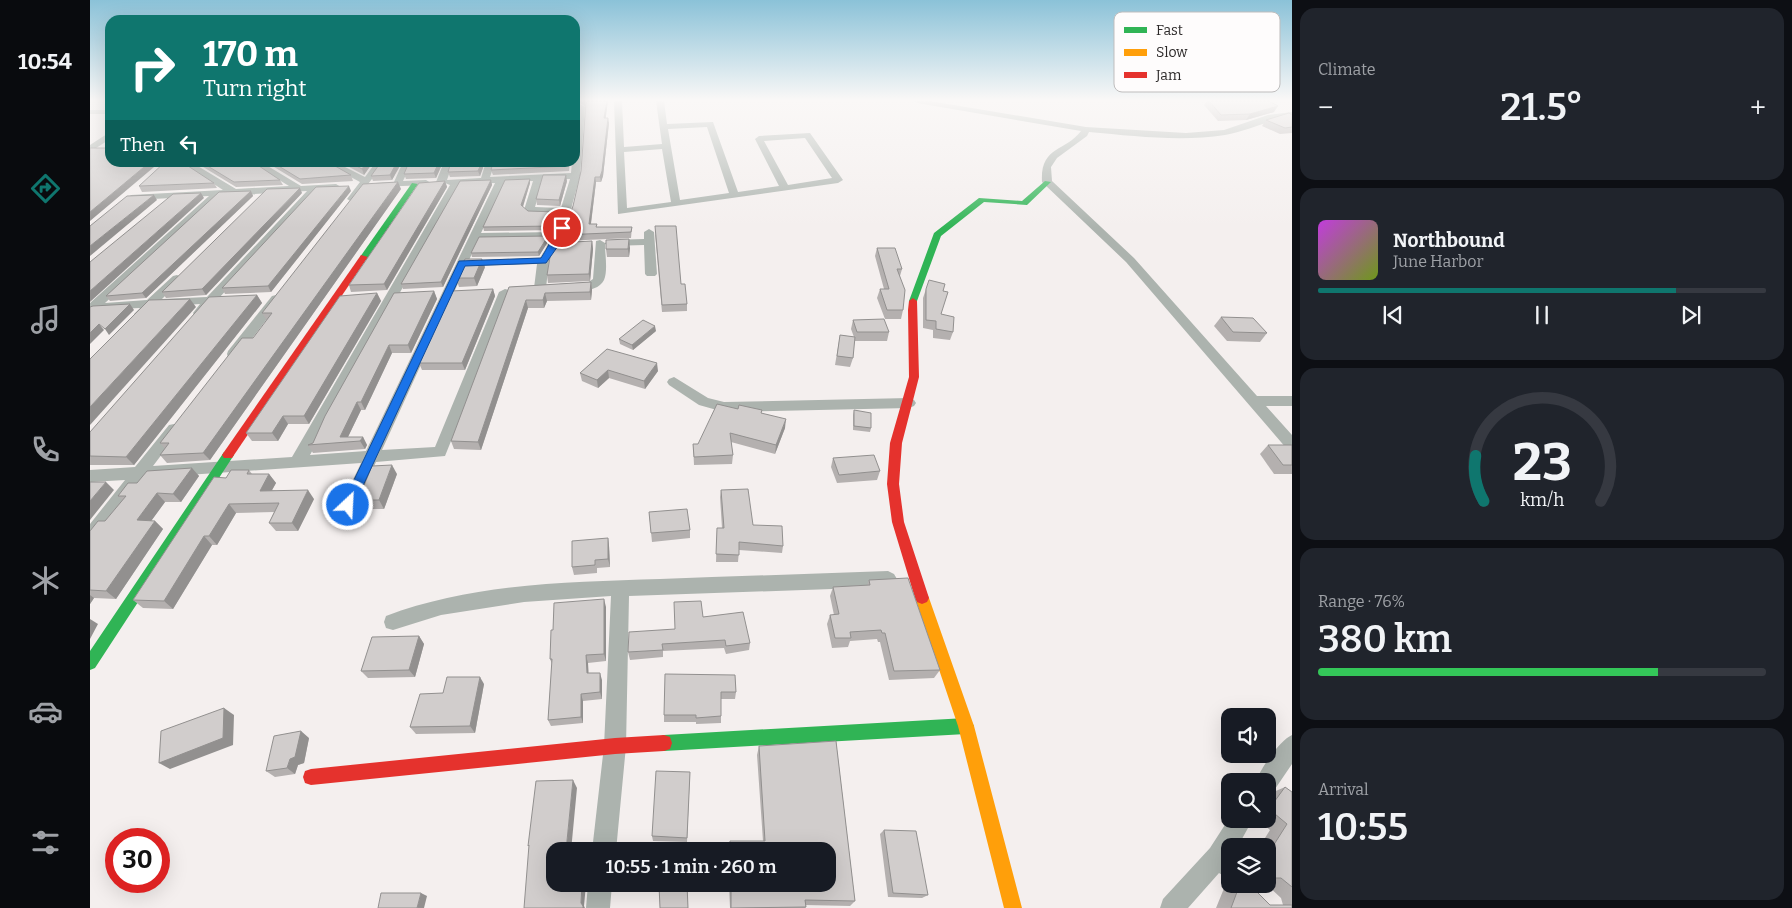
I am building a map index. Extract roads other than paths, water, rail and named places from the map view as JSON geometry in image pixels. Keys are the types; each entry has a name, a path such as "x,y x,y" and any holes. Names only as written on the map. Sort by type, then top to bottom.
{"street":[{"path":"620,143 622,212 838,180 813,143"},
{"path":"717,143 734,195"},
{"path":"761,143 785,188"},
{"path":"1071,143 1054,156 1046,168 1047,182 1130,260 1292,444"},
{"path":"620,150 664,146 676,204"},
{"path":"192,167 234,192"},
{"path":"263,167 300,189"},
{"path":"333,167 356,185"},
{"path":"345,208 356,185 375,167"},
{"path":"397,184 406,167"},
{"path":"441,182 446,167"},
{"path":"485,179 489,167"},
{"path":"576,167 567,211 559,236 543,261 545,288 588,287 598,283 600,280 596,244 649,237 651,274"},
{"path":"141,185 124,200 172,195 356,185 414,184 534,175 575,176"},
{"path":"534,175 530,210 567,211"},
{"path":"340,521 502,178"},
{"path":"296,461 301,456 397,296 457,181"},
{"path":"1013,908 966,726 901,538 893,503 892,470 901,419 909,403 914,374 911,323 914,296 937,235 982,200 1024,203 1047,182"},
{"path":"90,663 219,468 414,184"},
{"path":"191,322 315,188"},
{"path":"252,204 266,190"},
{"path":"91,308 218,193"},
{"path":"158,208 172,195"},
{"path":"475,236 559,236"},
{"path":"554,246 567,244"},
{"path":"462,263 543,261"},
{"path":"130,324 184,270"},
{"path":"90,476 440,452 505,291"},
{"path":"223,366 280,294 258,298"},
{"path":"374,297 397,296"},
{"path":"335,298 354,298"},
{"path":"91,308 229,300"},
{"path":"674,382 704,402 724,407 909,403"},
{"path":"1253,401 1292,401"},
{"path":"90,536 181,420"},
{"path":"393,622 441,607 505,597 620,588 914,578"},
{"path":"605,842 615,746 620,588"},
{"path":"310,777 615,746 966,726"},
{"path":"1273,773 1290,752"},
{"path":"1172,908 1221,865"},
{"path":"598,908 599,892"}]}
